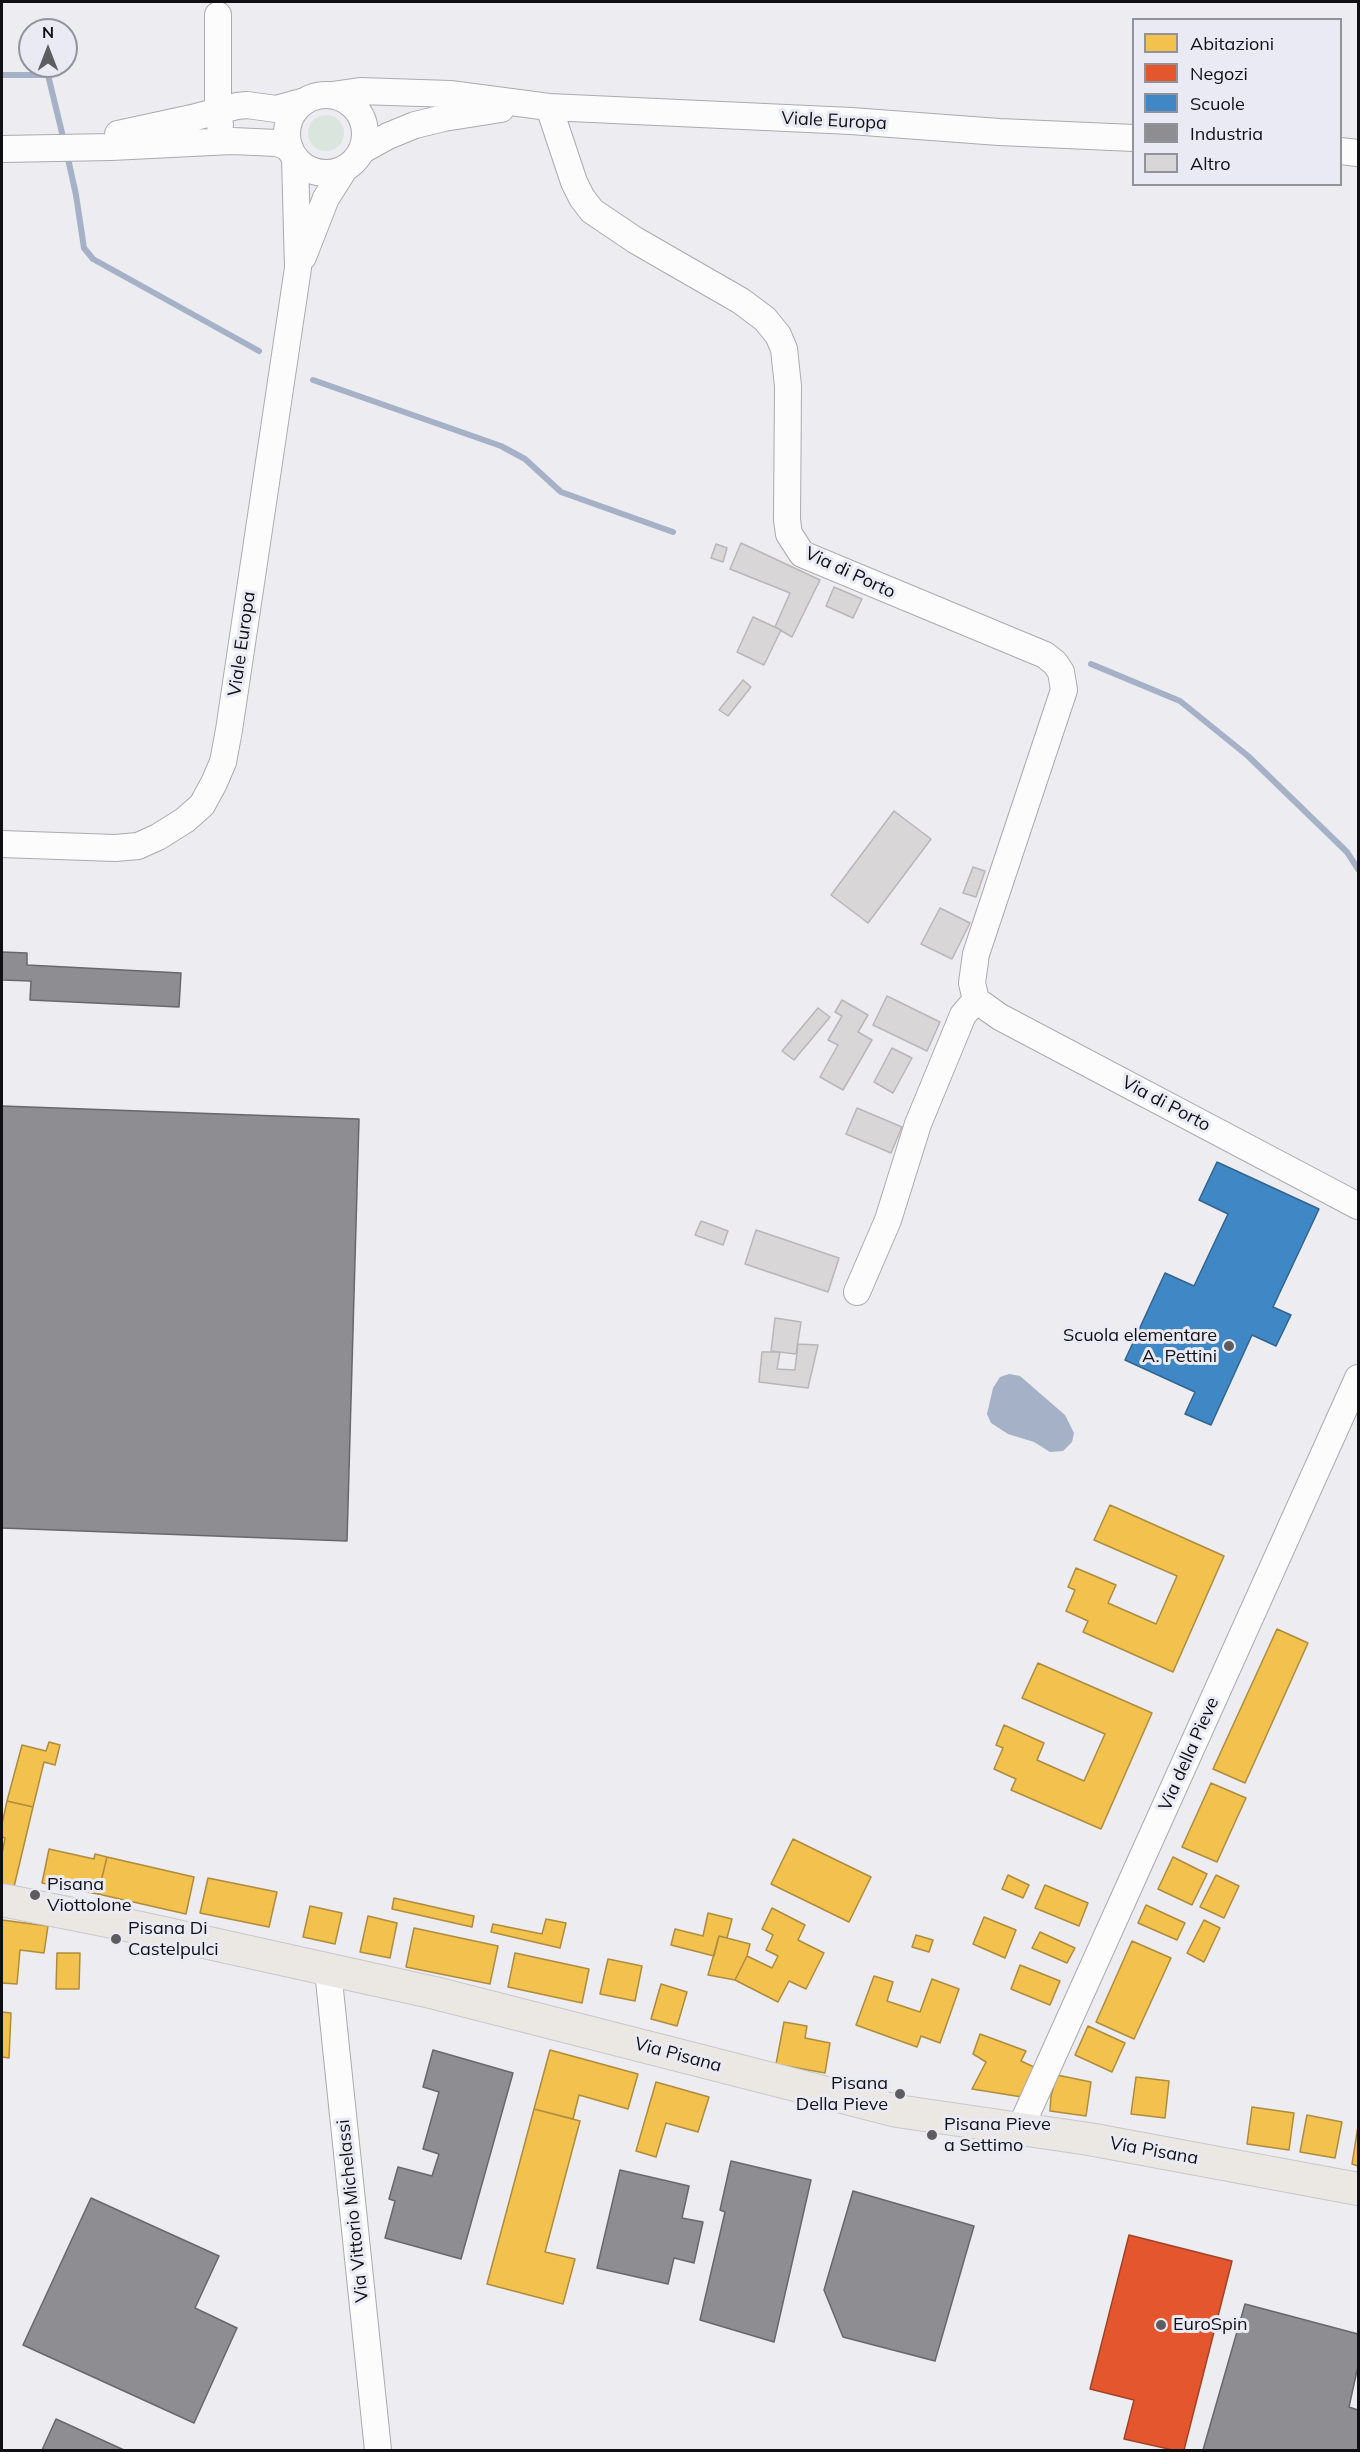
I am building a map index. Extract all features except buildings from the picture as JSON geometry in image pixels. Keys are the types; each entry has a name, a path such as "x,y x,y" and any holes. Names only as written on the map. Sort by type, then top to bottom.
{"main road":[{"name":"Via Pisana","path":"2,1900 118,1923 531,2016 897,2110 1019,2131 1089,2139 1359,2189"}],"street":[{"path":"219,15 219,111 221,128 232,141"},
{"path":"218,60 228,80 247,105"},
{"name":"Viale Europa","path":"333,95 360,91 450,94 541,107 851,121 999,132 1132,138"},
{"path":"2,149 46,147 193,130 232,141 277,144 313,170 324,173 353,160 365,133 361,116 349,102 333,95 318,95 276,109 247,105 219,111 193,130"},
{"path":"292,153 288,126 294,111 305,101"},
{"name":"Viale Europa","path":"298,268 326,198 353,160 388,136 435,120 474,113 541,107"},
{"name":"Via di Porto","path":"541,107 574,182 592,211 635,240 741,301 765,319 778,334 784,350 788,387 787,520 789,534 796,547 813,560 1045,656 1055,663 1061,672 1064,690 975,954 972,983 976,1000 1000,1017 1359,1206"},
{"path":"1342,151 1359,153"},
{"name":"Viale Europa","path":"2,844 115,848 138,846 158,837 185,820 202,805 223,762 298,268 292,153"},
{"path":"857,1292 888,1220 918,1124 963,1015 976,1000"},
{"name":"Via della Pieve","path":"1019,2131 1359,1378"},
{"name":"Via Vittorio Michelassi","path":"328,1971 378,2451"}],"shaded area":[{"path":"326,115 338,121 344,133 338,145 326,151 314,145 308,133 314,121"}],"water":[{"path":"1009,1374 1020,1376 1065,1415 1074,1433 1072,1442 1063,1451 1050,1452 1034,1442 1008,1434 991,1423 987,1414 993,1388 1000,1377"}],"waterway":[{"path":"2,75 48,75 64,141"},
{"path":"67,154 84,248 93,259 259,351"},
{"path":"313,380 501,446 525,459 561,492 673,532"},
{"path":"1091,664 1180,701 1248,756 1347,852 1358,869"}],"place":[{"name":"Scuola elementare A. Pettini","path":"1229,1346"},
{"name":"Pisana Viottolone","path":"35,1895"},
{"name":"Pisana Di Castelpulci","path":"116,1939"},
{"name":"Pisana Della Pieve","path":"900,2094"},
{"name":"Pisana Pieve a Settimo","path":"932,2135"},
{"name":"EuroSpin","path":"1161,2325"}]}
